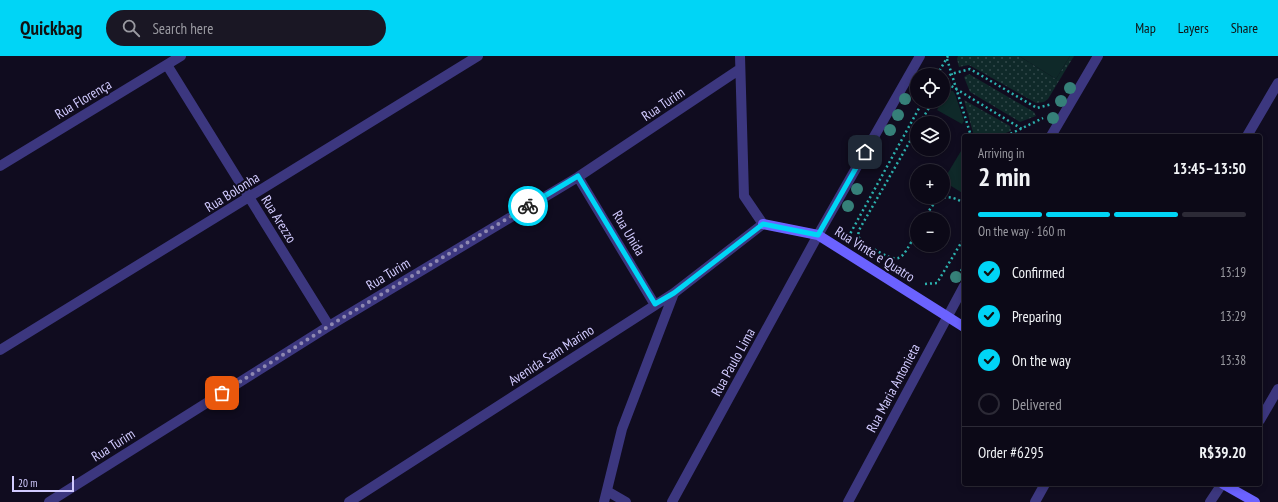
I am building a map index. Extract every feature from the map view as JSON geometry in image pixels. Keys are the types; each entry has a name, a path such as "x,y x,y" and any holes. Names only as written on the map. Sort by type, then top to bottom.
{"street":[{"name":"Rua Florença","path":"0,166 181,56"},
{"name":"Rua Bolonha","path":"0,350 250,198 478,56"},
{"path":"740,56 744,196 763,224"},
{"name":"Rua Paulo Lima","path":"672,502 818,235 920,56"},
{"path":"1052,134 1098,56"},
{"name":"Rua Arezzo","path":"167,65 329,326"},
{"name":"Rua Turim","path":"49,502 329,326 578,176 740,69"},
{"path":"1248,134 1278,83"},
{"name":"Rua Unida","path":"578,176 655,304"},
{"name":"Rua Vinte e Quatro","path":"763,224 818,235 962,326"},
{"name":"Avenida Sam Marino","path":"349,502 674,293 763,224"},
{"name":"Rua Maria Antonieta","path":"848,502 962,290"},
{"path":"604,502 622,429 674,293"},
{"path":"1262,417 1278,389"},
{"path":"1035,502 1044,486"},
{"path":"1210,502 1221,486"},
{"path":"1226,486 1255,502"},
{"path":"607,491 626,502"}],"path":[{"path":"947,57 970,134"},
{"path":"941,68 947,57"},
{"path":"951,74 970,69 1037,108 1044,108 1055,101"},
{"path":"950,86 1022,129"},
{"path":"850,240 850,234 919,108"},
{"path":"1011,134 1046,116"},
{"path":"910,141 859,230 858,236 861,242 892,259 899,259 904,256 910,245"},
{"path":"929,212 937,200 946,196 955,197 962,201"},
{"path":"925,284 937,283 962,241"}],"green space":[{"path":"958,56 1019,56 1056,79 1070,56 1074,56 1048,99 1044,102 1036,103 969,65 959,67 957,59"},
{"path":"1019,56 1070,56 1056,79"},
{"path":"969,74 1034,112 1036,116 1020,122 970,92 964,77"},
{"path":"950,90 953,91 964,121 962,124 937,110 938,108 950,108"},
{"path":"964,100 1010,126 1011,131 1003,134 973,134"},
{"path":"962,149 962,193 950,185 950,169"}],"way so far":[{"path":"222,393 329,326 528,206"}],"route":[{"path":"528,206 578,176 655,304 674,293 763,224 818,235 865,152"}]}
